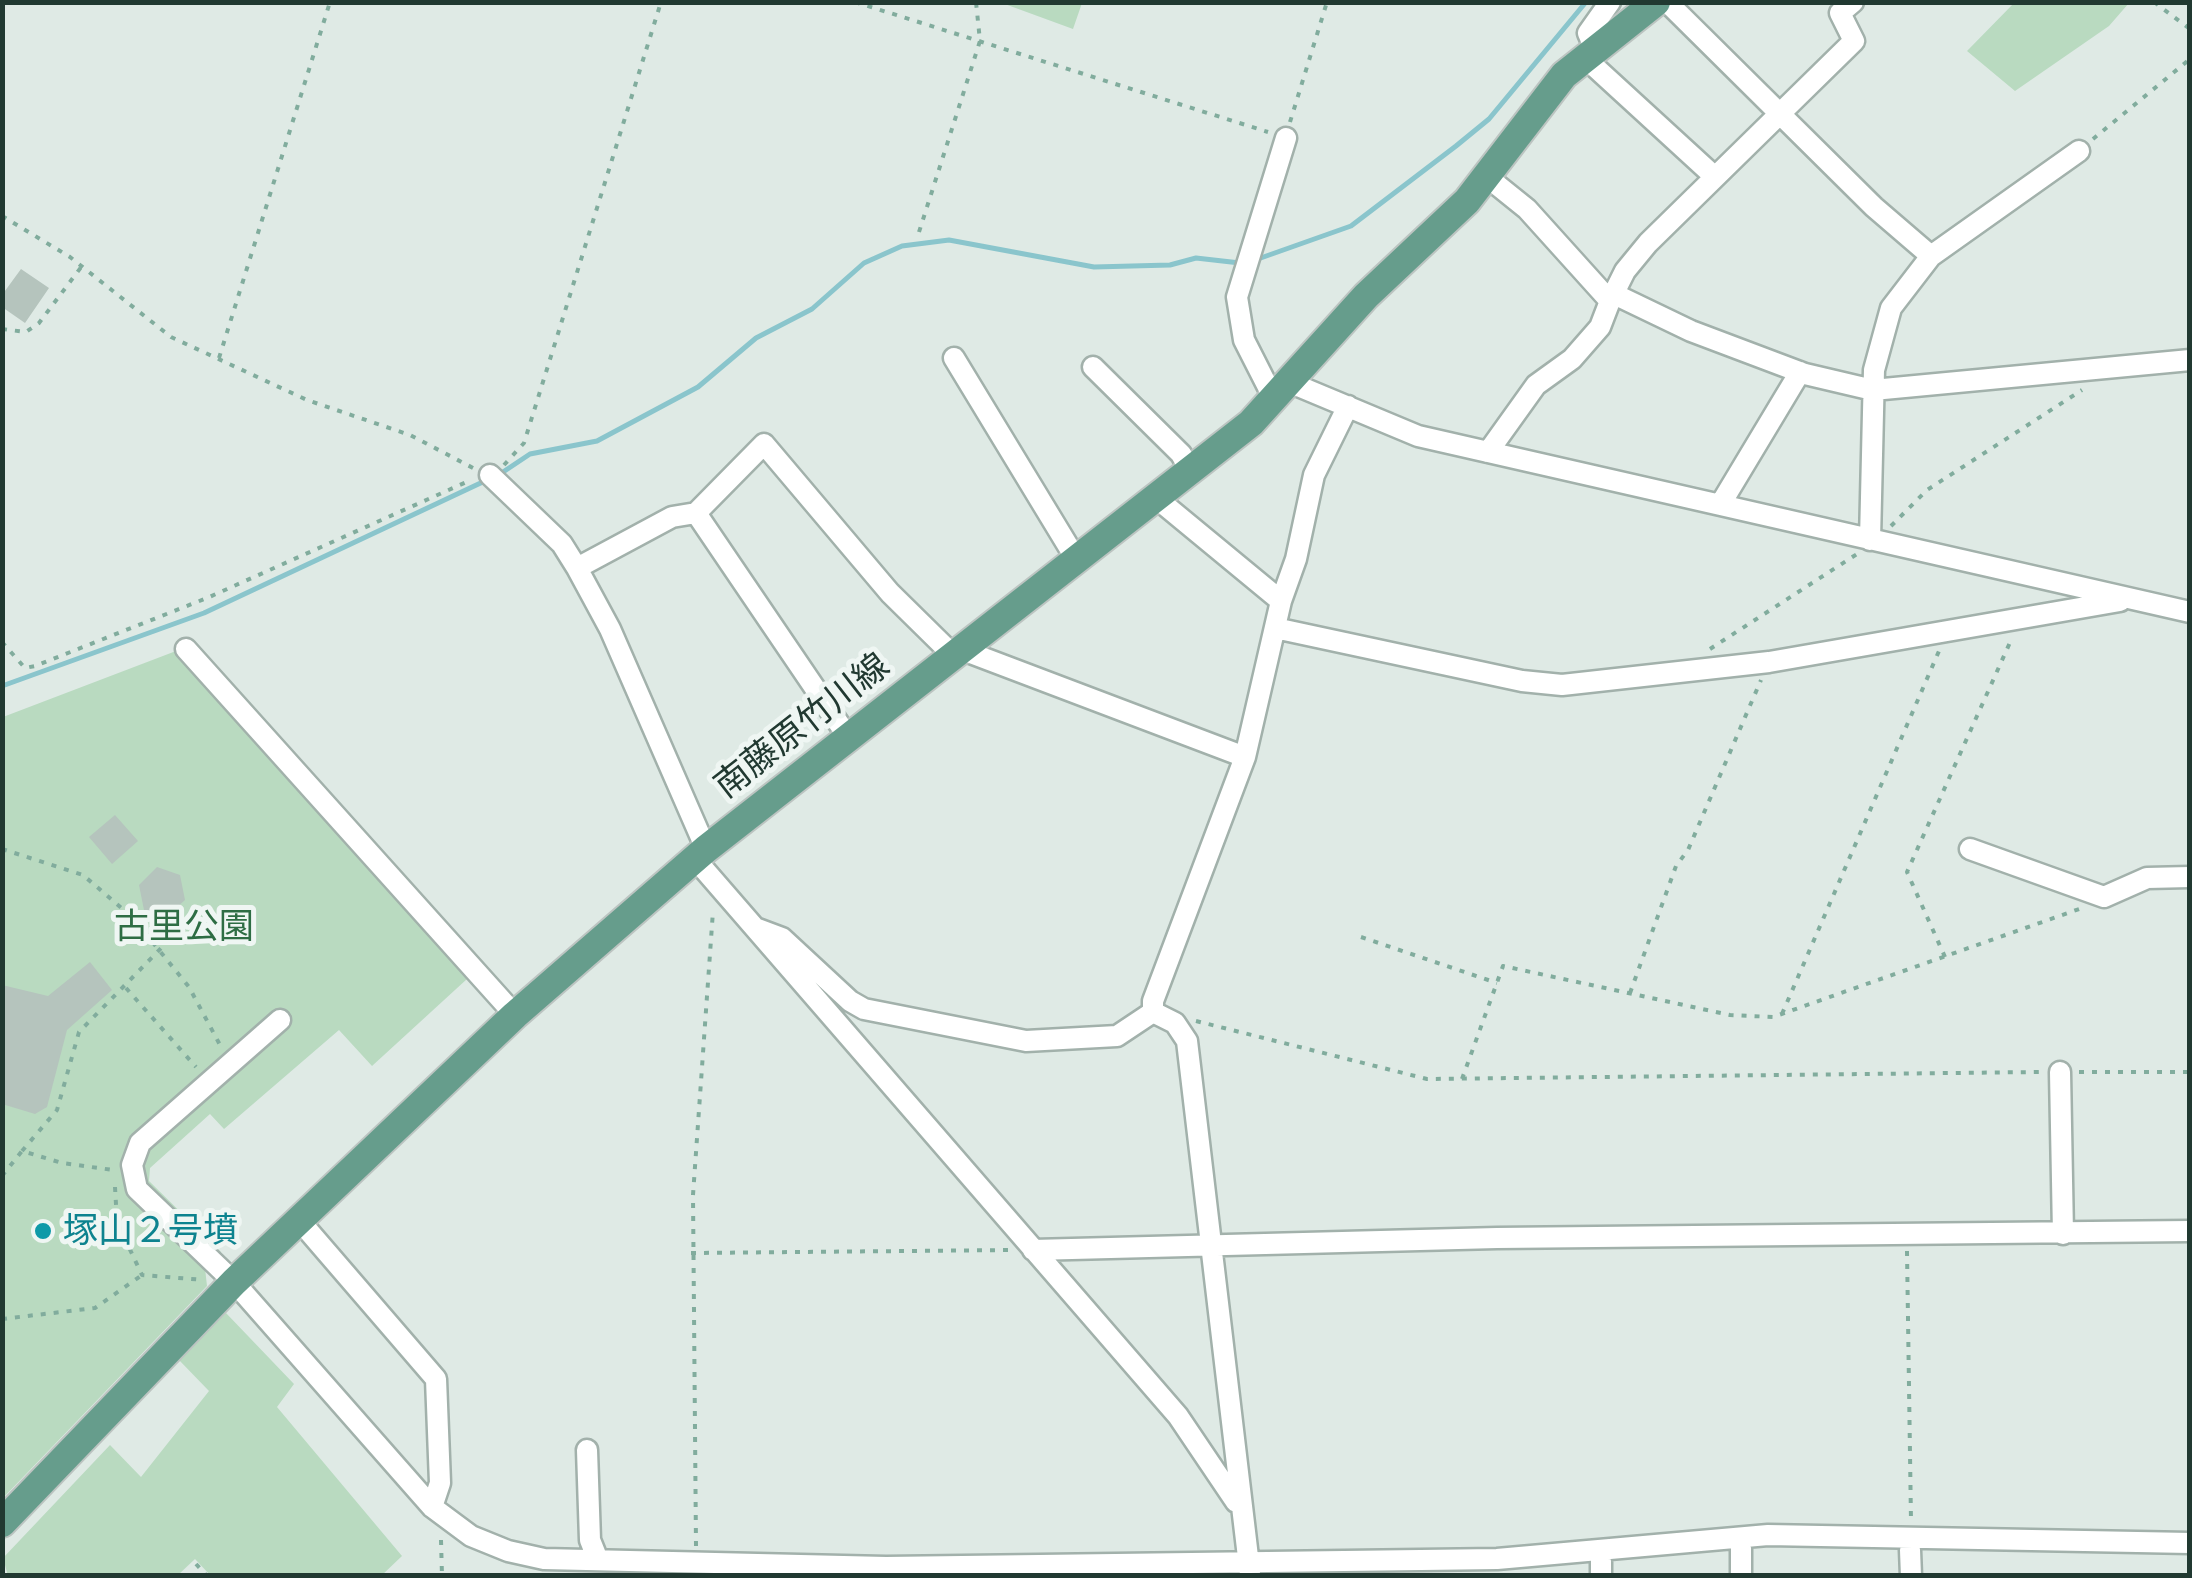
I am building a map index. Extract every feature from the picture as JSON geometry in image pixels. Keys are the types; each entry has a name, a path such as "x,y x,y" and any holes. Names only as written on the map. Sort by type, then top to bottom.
{"main road":[{"name":"南藤原竹川線","path":"2,1523 234,1282 515,1014 701,854 1190,470 1282,391 1366,296 1467,201 1564,74 1656,2"}],"street":[{"path":"1610,2 1588,32 1589,52 1715,177"},
{"path":"1668,2 1874,207 1931,256"},
{"path":"1488,452 1536,386 1572,359 1600,326 1612,298 1648,243 1854,41 1841,6"},
{"path":"1286,138 1237,297 1244,340 1282,391 1348,406 1418,436 2190,612"},
{"path":"1870,540 1874,370 1891,308 1931,256 2079,150"},
{"path":"1486,176 1527,208 1612,298 1800,372 1874,390 2190,360"},
{"path":"954,358 1076,559"},
{"path":"1093,367 1181,454 1190,470"},
{"path":"1720,505 1800,372"},
{"path":"752,927 782,938 864,1009 1026,1041 1117,1036 1153,1012 1161,977 1245,757 1314,474 1348,406"},
{"path":"577,568 672,517 696,513 764,444 867,567 957,652 1245,757"},
{"path":"495,478 562,544 610,629 715,886 1178,1416 1240,1508"},
{"path":"1155,497 1281,601"},
{"path":"696,513 848,737"},
{"path":"1275,628 1522,681 1562,685 1768,662 2124,600"},
{"path":"186,649 515,1014"},
{"path":"1970,848 2104,896 2147,878 2190,877"},
{"path":"1153,1012 1175,1023 1187,1042 1208,1244 1250,1570"},
{"path":"280,1020 140,1144 132,1165 136,1189 234,1282 432,1507 448,1522 508,1551 544,1558 886,1568 1250,1570 1496,1558 1702,1538 1910,1545 2190,1543"},
{"path":"2060,1072 2063,1234"},
{"path":"299,1220 436,1379 440,1483 432,1507"},
{"path":"1033,1250 1208,1244 2190,1232"},
{"path":"586,1450 590,1540 598,1560"},
{"path":"1910,1545 1911,1576"},
{"path":"1741,1548 1741,1576"}],"path":[{"path":"218,358 330,2"},
{"path":"495,478 524,443 661,2"},
{"path":"856,2 1286,138 1327,2"},
{"path":"920,232 980,40 976,2"},
{"path":"2154,2 2190,29"},
{"path":"2079,150 2190,59"},
{"path":"2,216 82,266 171,337 308,400 410,435 483,474 262,575 35,666 24,668 2,642"},
{"path":"2,329 26,332 39,323 82,266"},
{"path":"1705,652 1854,558 1870,540 1905,517 1928,490 2124,364"},
{"path":"1946,959 1907,872 2020,620"},
{"path":"1782,1014 1946,633"},
{"path":"1629,994 1676,866 1688,850 1768,662"},
{"path":"2,848 82,875 133,918 189,987 223,1049"},
{"path":"696,1561 691,1253 715,886"},
{"path":"1462,1079 1503,966 1730,1016 1782,1014 1946,959 2071,913 2104,896"},
{"path":"2,1176 57,1110 79,1032 174,936"},
{"path":"1361,937 1497,983"},
{"path":"126,988 198,1070"},
{"path":"1175,1023 1187,1019 1396,1074 1462,1079 2190,1072"},
{"path":"22,1151 114,1170 118,1222 142,1275"},
{"path":"1907,1236 1910,1545"},
{"path":"691,1253 1033,1250"},
{"path":"2,1319 95,1308 142,1275 234,1282"},
{"path":"442,1576 442,1535 448,1522"},
{"path":"196,1564 207,1576"}],"green space":[{"path":"1082,2 1073,29 1002,3"},
{"path":"2014,2 2129,3 2109,26 2015,91 1967,51"},
{"name":"古里公園","path":"176,651 467,979 372,1066 339,1030 224,1129 210,1114 150,1168 149,1181 221,1252 205,1268 207,1286 3,1498 3,717"},
{"path":"226,1313 294,1384 277,1407 402,1556 381,1576 210,1575 195,1559 178,1575 8,1576 3,1558 110,1445 141,1477 209,1391 178,1359"}],"building":[{"path":"21,269 49,288 25,323 2,307 2,295"},
{"path":"115,815 138,841 112,864 89,837"},
{"path":"157,867 180,875 185,900 167,916 144,910 139,885"},
{"path":"90,962 112,990 67,1030 47,1107 35,1114 2,1104 2,985 48,996"}],"waterway":[{"path":"1255,260 1351,226 1456,146 1489,119 1586,2"},
{"path":"497,476 530,454 597,441 698,387 756,338 812,309 864,263 902,246 949,240 1094,267 1170,265 1196,258 1240,263"},
{"path":"2,686 204,613 487,480"}],"place":[{"name":"塚山２号墳","path":"43,1231"}]}
